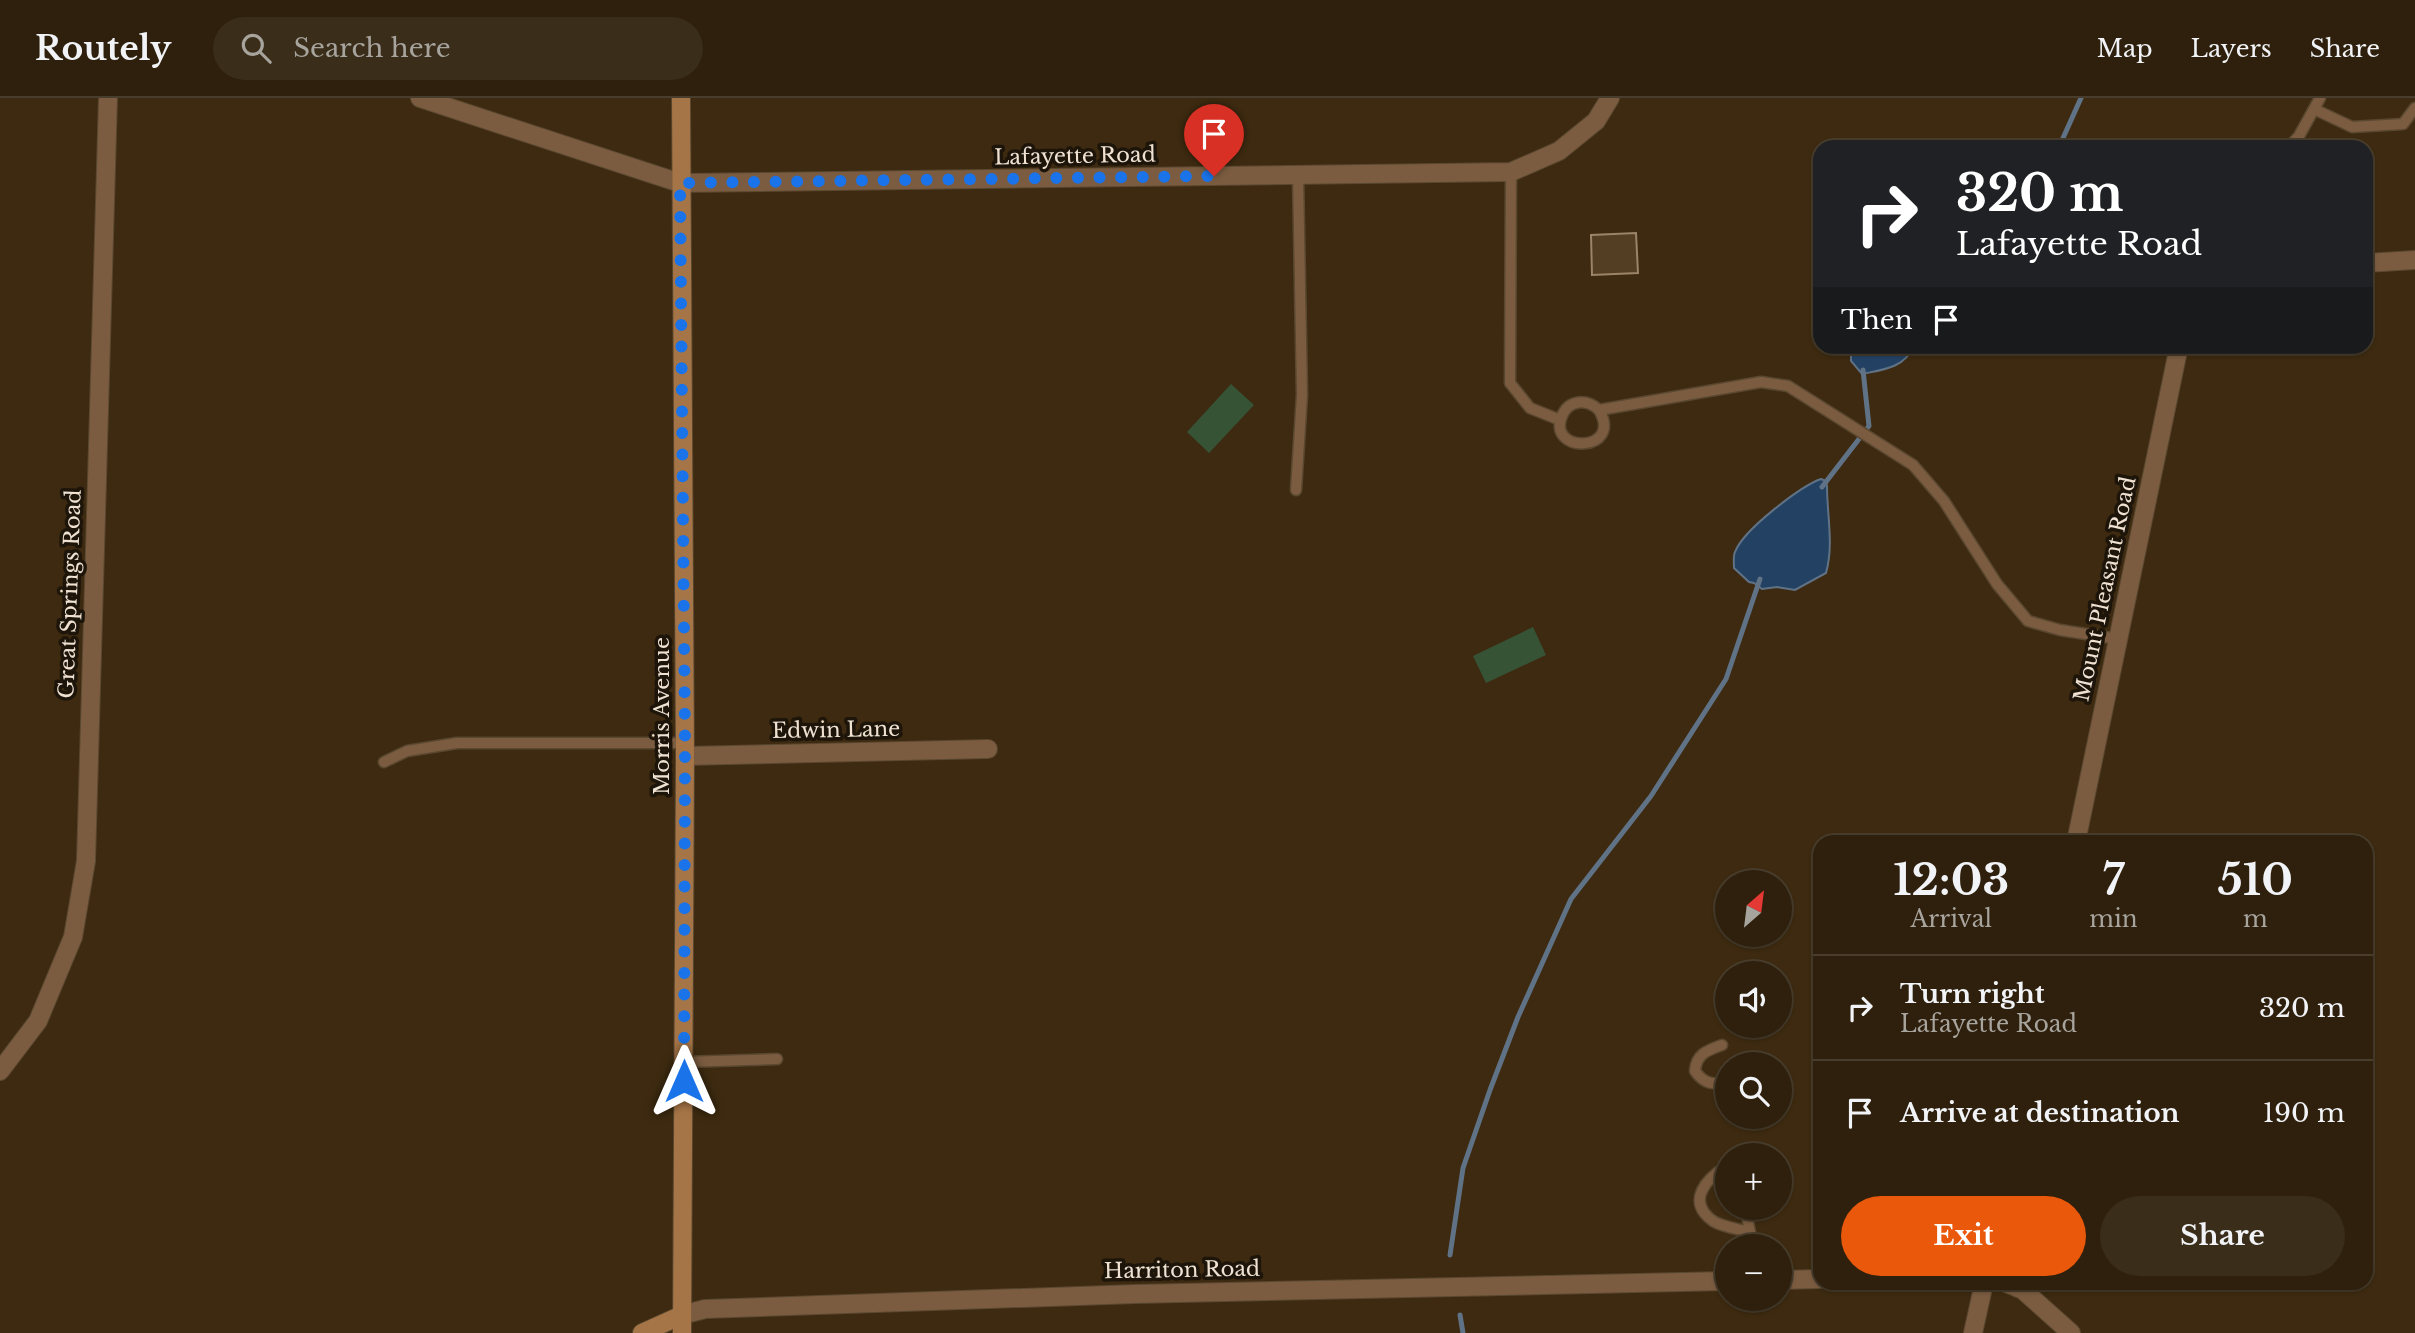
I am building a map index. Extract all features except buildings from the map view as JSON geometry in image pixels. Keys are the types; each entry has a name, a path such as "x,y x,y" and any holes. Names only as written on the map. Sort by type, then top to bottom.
{"street":[{"name":"Great Springs Road","path":"0,1071 38,1021 73,937 86,861 108,98"},
{"name":"Lafayette Road","path":"420,98 680,183 1511,172 1559,151 1596,121 1611,98"},
{"name":"Morris Avenue","path":"681,98 685,750 682,1333"},
{"path":"2373,263 2415,260"},
{"name":"Mount Pleasant Road","path":"2077,835 2177,354"},
{"name":"Edwin Lane","path":"685,750 988,749"},
{"path":"1792,1280 1813,1279"},
{"name":"Harriton Road","path":"642,1333 682,1315 705,1309 1107,1295 1715,1281"},
{"path":"1973,1333 1982,1290"},
{"path":"2023,1290 2071,1333"}],"lane":[{"path":"2294,140 2319,98"},
{"path":"2314,109 2352,127 2403,124 2415,108"},
{"path":"1511,172 1510,383 1530,408 1560,420"},
{"path":"1296,491 1302,395 1298,175"},
{"path":"1599,410 1761,382 1788,386 1913,466 1944,501 1997,584 2028,621 2060,630 2118,639"},
{"path":"1587,402 1599,410 1604,423 1594,441 1588,444 1567,440 1560,420 1567,407 1587,402"},
{"path":"384,762 407,751 457,743 685,750"},
{"path":"1715,1084 1702,1080 1695,1071 1696,1062 1701,1055 1722,1045"},
{"path":"684,1062 777,1059"},
{"path":"1715,1175 1704,1184 1700,1195 1701,1205 1714,1222 1750,1232 1748,1220"}],"green space":[{"path":"1231,384 1254,405 1209,453 1187,432"},
{"path":"1533,627 1546,655 1486,683 1473,656"}],"water":[{"path":"1851,354 1909,354 1898,364 1862,374 1851,361"},
{"path":"1821,479 1826,481 1827,486 1830,552 1826,573 1795,590 1777,587 1762,589 1749,582 1734,568 1734,554 1740,543 1760,521 1800,490"}],"waterway":[{"path":"2062,140 2081,98"},
{"path":"1822,487 1869,426 1863,370"},
{"path":"1450,1255 1463,1168 1518,1017 1571,899 1651,796 1726,679 1760,579"},
{"path":"1460,1315 1463,1333"}],"route":[{"path":"684,1081 685,743 680,183 1214,176"}]}
